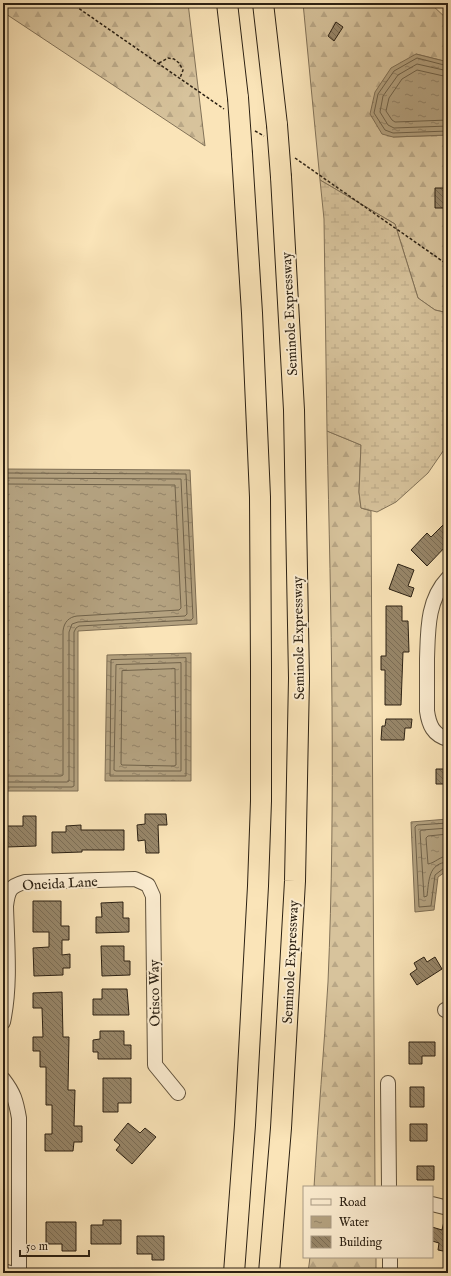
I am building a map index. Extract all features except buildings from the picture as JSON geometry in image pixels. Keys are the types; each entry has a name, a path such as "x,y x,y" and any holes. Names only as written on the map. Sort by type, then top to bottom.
{"highway":[{"path":"227,3 231,104 242,154 252,313 260,497 262,668 261,794 258,886 245,1125 234,1273"},
{"name":"Seminole Expressway","path":"262,3 271,131 281,177 294,410 299,678 295,881 281,1128 269,1273"}],"street":[{"path":"448,578 436,593 431,609 428,630 426,711 428,720 433,730 441,737 448,739"},
{"name":"Oneida Lane","path":"3,1022 7,1005 6,906 7,894 14,885 25,882 135,879 148,885"},
{"name":"Otisco Way","path":"148,885 153,896 155,1065 178,1093"},
{"path":"3,1079 11,1089 16,1102 19,1118 19,1273"},
{"path":"388,1083 389,1186"},
{"path":"433,1204 448,1208"},
{"path":"390,1258 390,1273"},
{"path":"3,1271 10,1273"}],"path":[{"path":"71,3 180,78 231,104"},
{"path":"158,64 162,60 168,58 177,62 183,70 180,78"},
{"path":"251,128 271,131"},
{"path":"290,155 448,264"}],"green space":[{"path":"3,3 188,3 205,146 3,12"},
{"path":"303,3 430,3 448,20 448,62 416,54 393,137 448,135 448,313 435,310 418,298 395,224 320,180"},
{"path":"320,180 395,224 418,298 435,310 448,313 448,444 428,473 396,502 377,512 361,508 359,492 361,445 327,431 324,219"},
{"path":"327,431 361,445 359,492 361,508 371,511 375,1186 314,1186 328,982 332,844 330,569"},
{"path":"310,1258 376,1258 376,1273 308,1273"}],"water":[{"path":"416,54 448,62 448,135 393,137 382,134 370,114 375,92 391,68"},
{"path":"3,469 190,470 197,624 78,631 78,791 3,791"},
{"path":"191,653 191,781 105,781 107,655"},
{"path":"448,819 448,870 438,877 434,910 415,912 411,822"}]}
